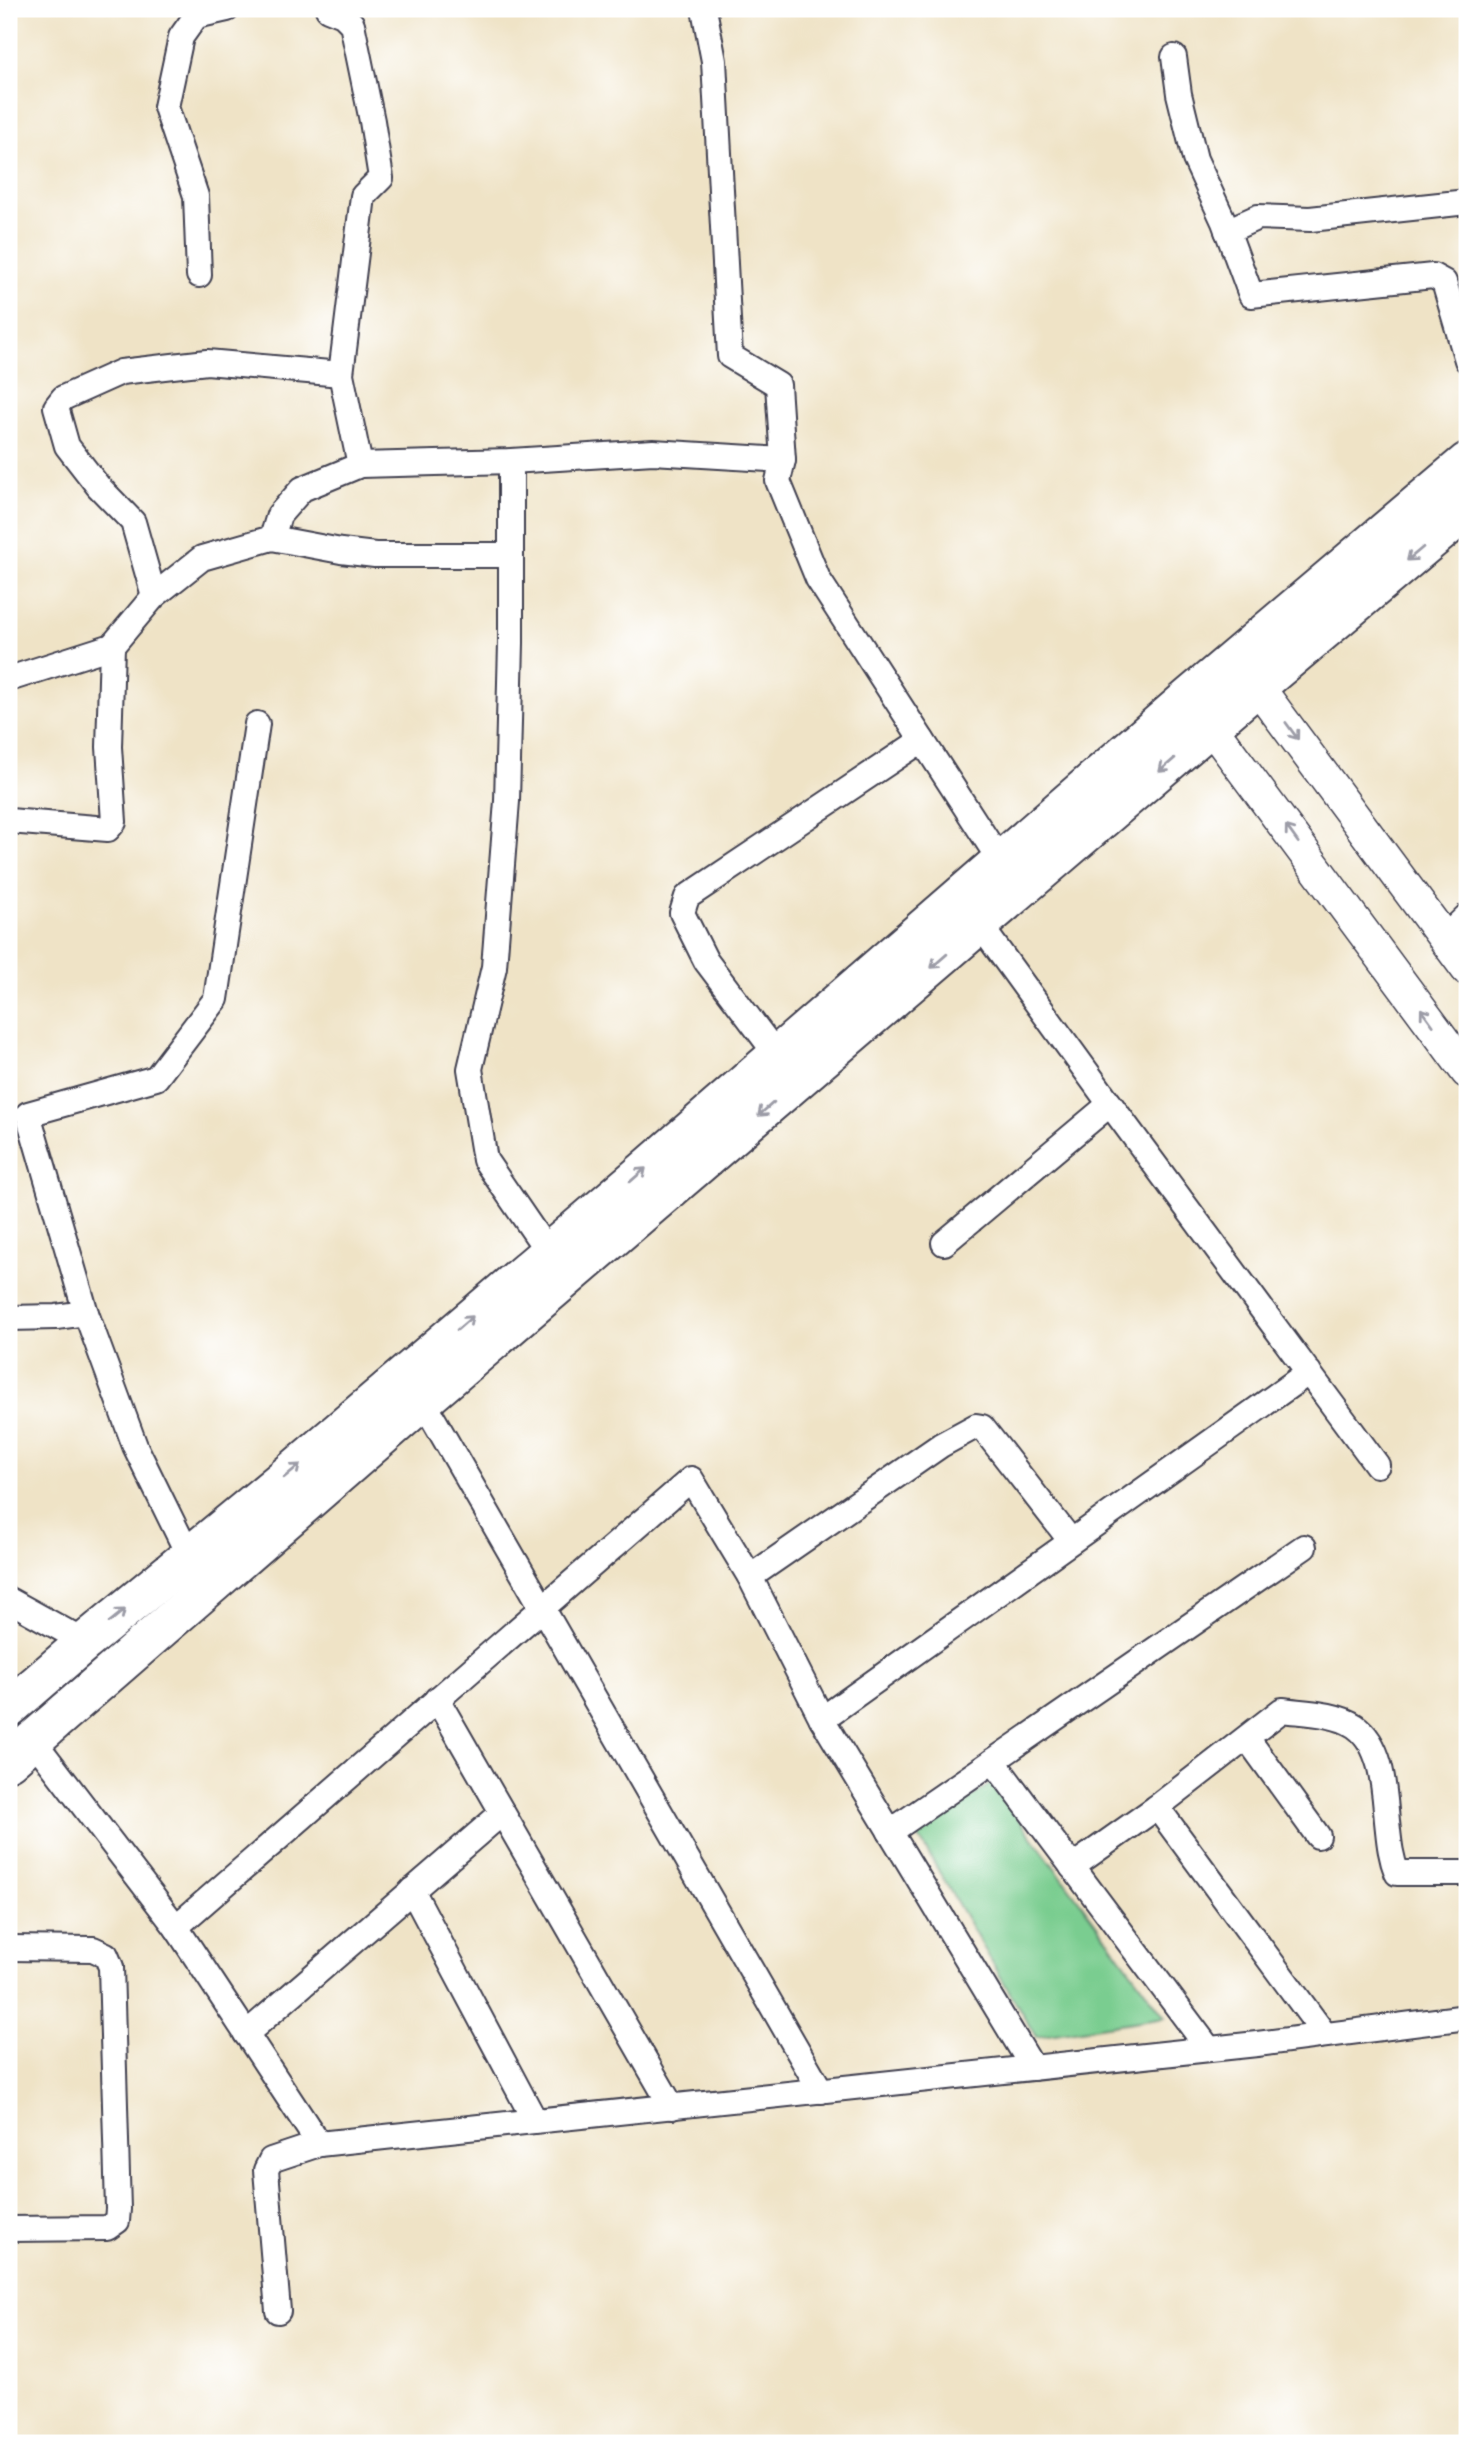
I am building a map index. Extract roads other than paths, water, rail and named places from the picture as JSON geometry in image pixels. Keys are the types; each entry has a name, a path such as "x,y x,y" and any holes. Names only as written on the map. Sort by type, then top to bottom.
{"highway":[{"path":"21,1751 423,1401 1212,727 1247,672 1467,462"},
{"path":"9,1707 284,1478 1188,698 1247,672 1467,510"}],"street":[{"path":"198,275 196,196 166,107 181,37 195,16 227,9"},
{"path":"328,9 343,15 352,24 381,178 363,196 341,374 360,465"},
{"path":"704,9 714,61 730,356 778,385 783,460 778,481 818,579 1001,862"},
{"path":"1174,57 1179,94 1195,159 1227,231 1251,295 1433,276 1444,282 1467,360"},
{"path":"1227,231 1258,217 1310,219 1467,202"},
{"path":"154,596 133,522 98,486 66,446 56,407 63,398 121,372 207,362 341,374"},
{"path":"272,538 279,514 302,489 360,465 511,461 653,452 783,460"},
{"path":"511,461 507,801 494,967 470,1069 485,1160 548,1252"},
{"path":"9,679 112,646 154,596 202,558 272,538 375,555 511,555"},
{"path":"9,821 107,829 114,822 109,747 112,646"},
{"path":"1247,672 1467,969"},
{"path":"1188,698 1467,1072"},
{"path":"189,1556 135,1446 86,1313 28,1114 156,1078 216,999 257,724"},
{"path":"777,1055 706,961 682,913 687,897 922,740"},
{"path":"1444,937 1467,916"},
{"path":"980,925 1377,1465"},
{"path":"944,1242 1110,1104"},
{"path":"9,1318 86,1313"},
{"path":"822,1719 1309,1372"},
{"path":"423,1401 821,2091"},
{"path":"750,1577 941,1445 976,1426 982,1427 996,1443 1071,1541"},
{"path":"176,1927 691,1479 750,1577 822,1719 1033,2068"},
{"path":"890,1832 1304,1547"},
{"path":"9,1600 85,1642"},
{"path":"437,1699 672,2107"},
{"path":"1072,1867 1157,1807 1282,1710 1336,1718 1355,1726 1367,1739 1377,1758 1383,1784 1392,1861 1397,1873 1467,1873"},
{"path":"1247,1738 1318,1836"},
{"path":"21,1751 176,1927 319,2144"},
{"path":"993,1761 1209,2049"},
{"path":"1157,1807 1325,2035"},
{"path":"246,2034 502,1812"},
{"path":"412,1890 534,2121"},
{"path":"9,1948 93,1949 106,1955 111,1967 118,2209 117,2221 107,2228 9,2229"},
{"path":"278,2311 267,2170 271,2160 319,2144 1209,2049 1467,2017"}]}
